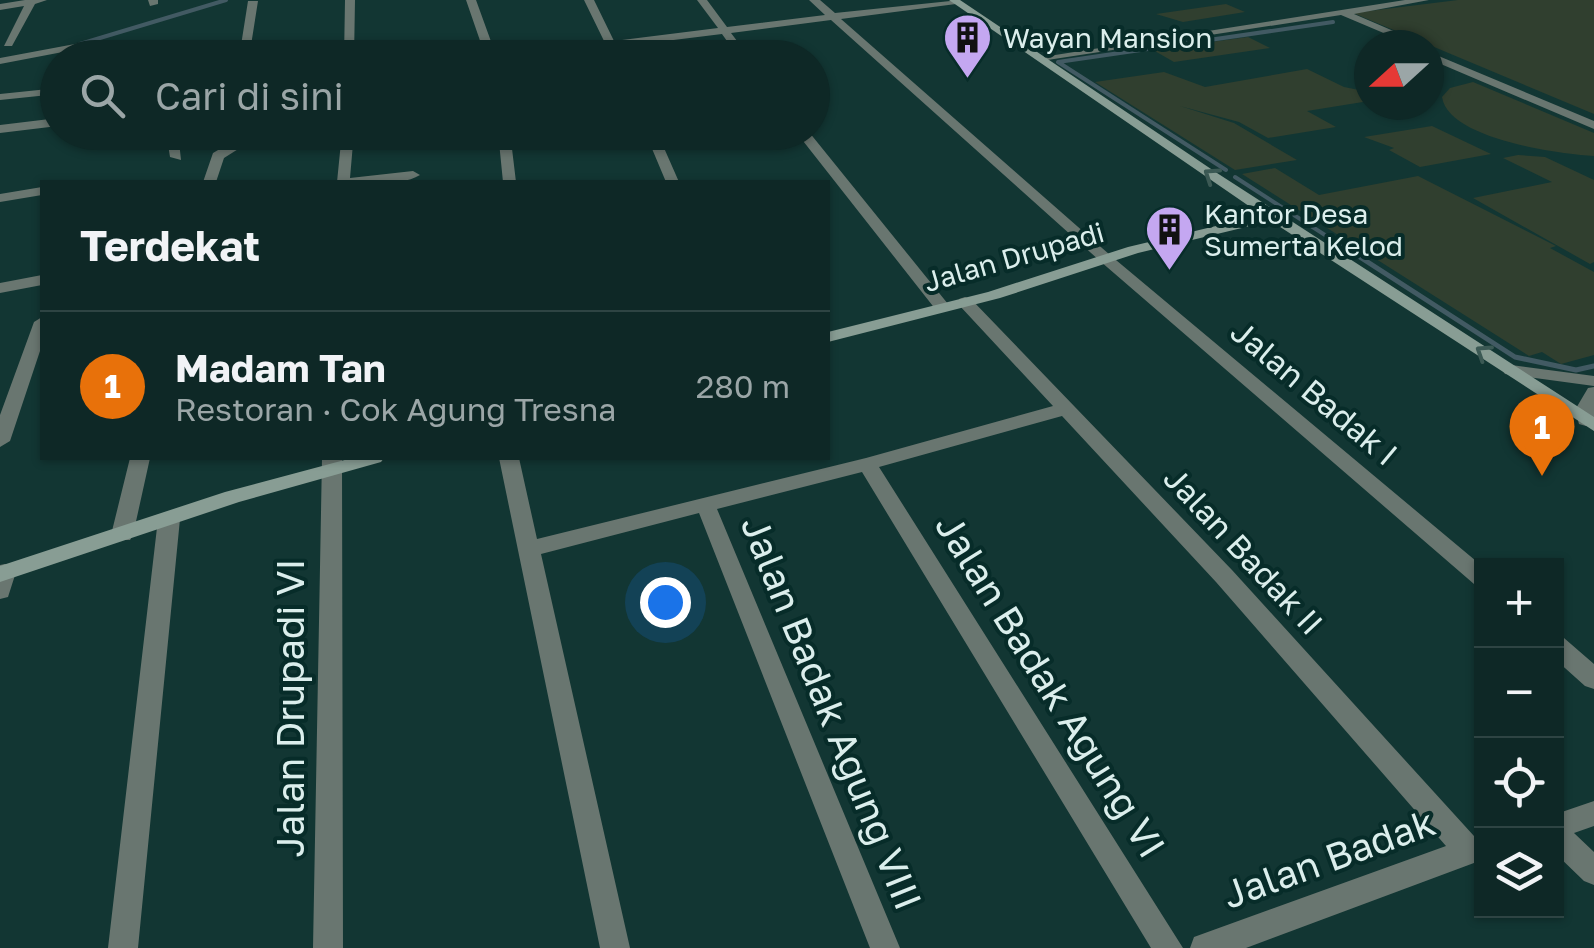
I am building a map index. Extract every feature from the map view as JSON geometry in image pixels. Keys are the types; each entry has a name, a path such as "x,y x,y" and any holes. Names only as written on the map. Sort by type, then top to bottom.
{"main road":[{"path":"955,0 1274,216 1590,422"},
{"name":"Jalan Drupadi","path":"830,336 1039,282 1105,258 1274,216"},
{"path":"2,579 332,463 357,460"}],"street":[{"path":"2,4 44,0"},
{"path":"350,0 350,40"},
{"path":"471,0 485,40"},
{"path":"589,0 608,40"},
{"path":"702,0 732,40"},
{"name":"Jalan Badak I","path":"814,0 944,111 1105,258 1474,571"},
{"path":"648,40 955,0"},
{"path":"1042,58 1424,0"},
{"path":"247,40 253,1"},
{"path":"8,44 31,2"},
{"path":"1337,12 1375,30"},
{"path":"1337,12 1383,30"},
{"path":"0,61 40,57"},
{"path":"1444,58 1594,121"},
{"path":"0,97 40,92"},
{"path":"22,126 40,102"},
{"path":"0,129 40,124"},
{"path":"175,150 176,158"},
{"path":"211,180 218,156 227,150"},
{"path":"343,180 346,150"},
{"path":"506,150 510,180"},
{"path":"658,150 672,180"},
{"name":"Jalan Badak II","path":"817,150 953,305 1065,408 1474,847"},
{"path":"369,180 413,175"},
{"path":"0,198 40,191"},
{"path":"0,306 4,287 40,280"},
{"path":"0,441 40,328"},
{"path":"1512,370 1594,381"},
{"path":"1590,422 1584,410 1594,392"},
{"path":"529,550 867,464 1065,408"},
{"path":"122,535 140,460"},
{"path":"509,460 616,948"},
{"name":"Jalan Drupadi VI","path":"328,948 332,463"},
{"name":"Jalan Badak Agung VI","path":"867,464 1168,948"},
{"name":"Jalan Badak Agung VIII","path":"706,506 886,948"},
{"path":"123,948 169,519"},
{"path":"1559,648 1594,679"},
{"path":"1563,828 1594,814"},
{"path":"1564,839 1594,870"},
{"name":"Jalan Badak","path":"1205,948 1474,848"}],"green space":[{"path":"1458,0 1594,0 1594,114 1444,51 1444,30 1394,30 1353,13"},
{"path":"1226,4 1245,12 1183,22 1156,14"},
{"path":"1248,37 1270,48 1174,62 1153,50"},
{"path":"1307,69 1354,89 1354,103 1307,111 1336,127 1268,138 1239,122 1180,106 1234,123 1297,160 1235,170 1095,82 1164,72 1205,87"},
{"path":"1473,82 1594,133 1594,156 1532,148 1484,134 1449,112 1444,95 1450,88"},
{"path":"1432,126 1491,154 1420,167 1389,150 1394,148 1364,137"},
{"path":"1545,157 1594,180 1594,262 1590,264 1473,198 1552,182 1503,158"},
{"path":"1275,168 1319,195 1418,176 1556,246 1550,248 1594,272 1594,355 1561,364 1542,352 1529,356 1242,174"}],"waterway":[{"path":"93,40 226,0"},
{"path":"1226,170 1058,62 1333,22"},
{"path":"1235,177 1356,255"},
{"path":"1352,252 1515,357 1576,370 1594,366"}],"place":[{"name":"Wayan Mansion","path":"968,80"},
{"name":"Kantor Desa Sumerta Kelod","path":"1169,272"},
{"name":"Madam Tan","path":"1542,476"}]}
